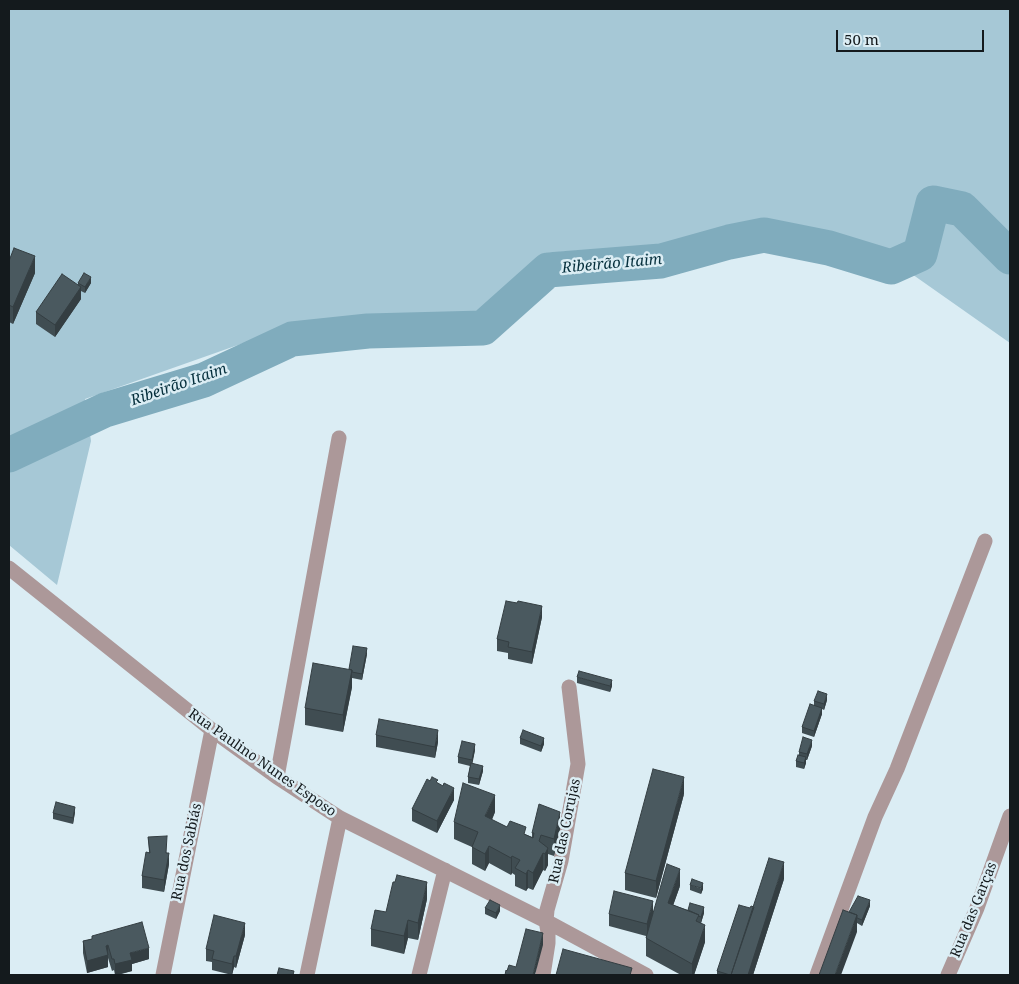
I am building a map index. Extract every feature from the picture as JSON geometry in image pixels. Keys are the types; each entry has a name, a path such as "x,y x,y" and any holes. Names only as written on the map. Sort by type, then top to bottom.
{"street":[{"path":"277,777 339,438"},
{"path":"817,975 874,817 896,768 985,541"},
{"name":"Rua Paulino Nunes Esposo","path":"9,568 212,730 277,777 340,818 546,921 646,975"},
{"name":"Rua das Corujas","path":"543,975 548,932 546,921 550,898 561,861 578,764 569,687"},
{"name":"Rua dos Sabiás","path":"163,975 212,730"},
{"name":"Rua das Garças","path":"948,975 977,908 1010,816"},
{"path":"307,975 340,818"},
{"path":"419,975 445,870"}],"shaded area":[{"path":"9,9 1010,9 1010,343 882,253 761,223 664,245 544,253 479,314 289,327 85,399 91,441 57,585 9,545"}],"building":[{"path":"14,248 35,256 13,307 9,305 9,261"},
{"path":"84,273 91,277 85,287 78,283"},
{"path":"62,274 81,287 55,325 36,312"},
{"path":"506,601 517,603 518,601 542,606 532,652 508,647 509,642 497,639"},
{"path":"353,646 367,648 362,674 352,672 349,669"},
{"path":"313,663 352,670 343,715 305,708"},
{"path":"579,671 612,680 610,686 577,677"},
{"path":"818,691 827,694 824,704 814,701"},
{"path":"810,704 822,708 814,731 802,727"},
{"path":"379,719 438,730 435,747 376,735"},
{"path":"523,730 544,738 541,746 520,738"},
{"path":"803,737 812,740 807,754 799,752"},
{"path":"462,741 475,744 472,760 458,757"},
{"path":"798,755 806,757 804,763 796,761"},
{"path":"471,763 483,766 479,779 468,777"},
{"path":"653,769 684,777 656,881 625,873"},
{"path":"432,777 443,786 444,783 454,788 437,821 412,809 427,779 430,781"},
{"path":"463,783 495,795 485,816 507,827 510,821 526,827 524,834 533,838 534,833 532,833 539,804 560,812 554,839 541,835 539,841 548,848 545,854 543,853 533,873 528,870 526,874 515,868 520,860 512,856 511,858 489,846 485,854 472,847 478,832 454,822"},
{"path":"56,802 75,807 73,818 53,813"},
{"path":"167,836 166,853 169,853 164,880 142,876 146,852 150,853 148,837"},
{"path":"769,858 784,862 748,975 731,975"},
{"path":"667,864 680,869 668,903 699,915 696,921 705,925 692,964 646,938"},
{"path":"397,875 427,882 418,923 408,920 404,936 371,929 375,910 386,912 393,882 395,882"},
{"path":"692,879 703,883 701,888 690,885"},
{"path":"614,891 653,901 647,924 609,914"},
{"path":"858,896 870,900 862,920 857,918 857,915 849,912"},
{"path":"490,900 500,905 496,913 485,908"},
{"path":"690,903 704,907 701,917 688,910"},
{"path":"739,905 750,908 751,906 754,907 730,975 717,971"},
{"path":"843,910 857,915 835,975 819,975"},
{"path":"214,915 245,923 232,964 212,959 214,951 206,949"},
{"path":"142,922 149,948 130,953 132,960 115,964 108,945 106,946 108,955 87,961 83,941 92,939 92,936"},
{"path":"526,929 543,933 533,975 505,975 509,965 516,967"},
{"path":"563,949 632,968 630,975 556,975"},
{"path":"279,968 294,971 293,975 277,975"}],"waterway":[{"name":"Ribeirão Itaim","path":"9,455 105,410 204,380 292,339 368,331 483,328 548,270 661,261 729,242 764,235 829,248 891,267 920,254 933,203 962,209 1010,257"}]}
